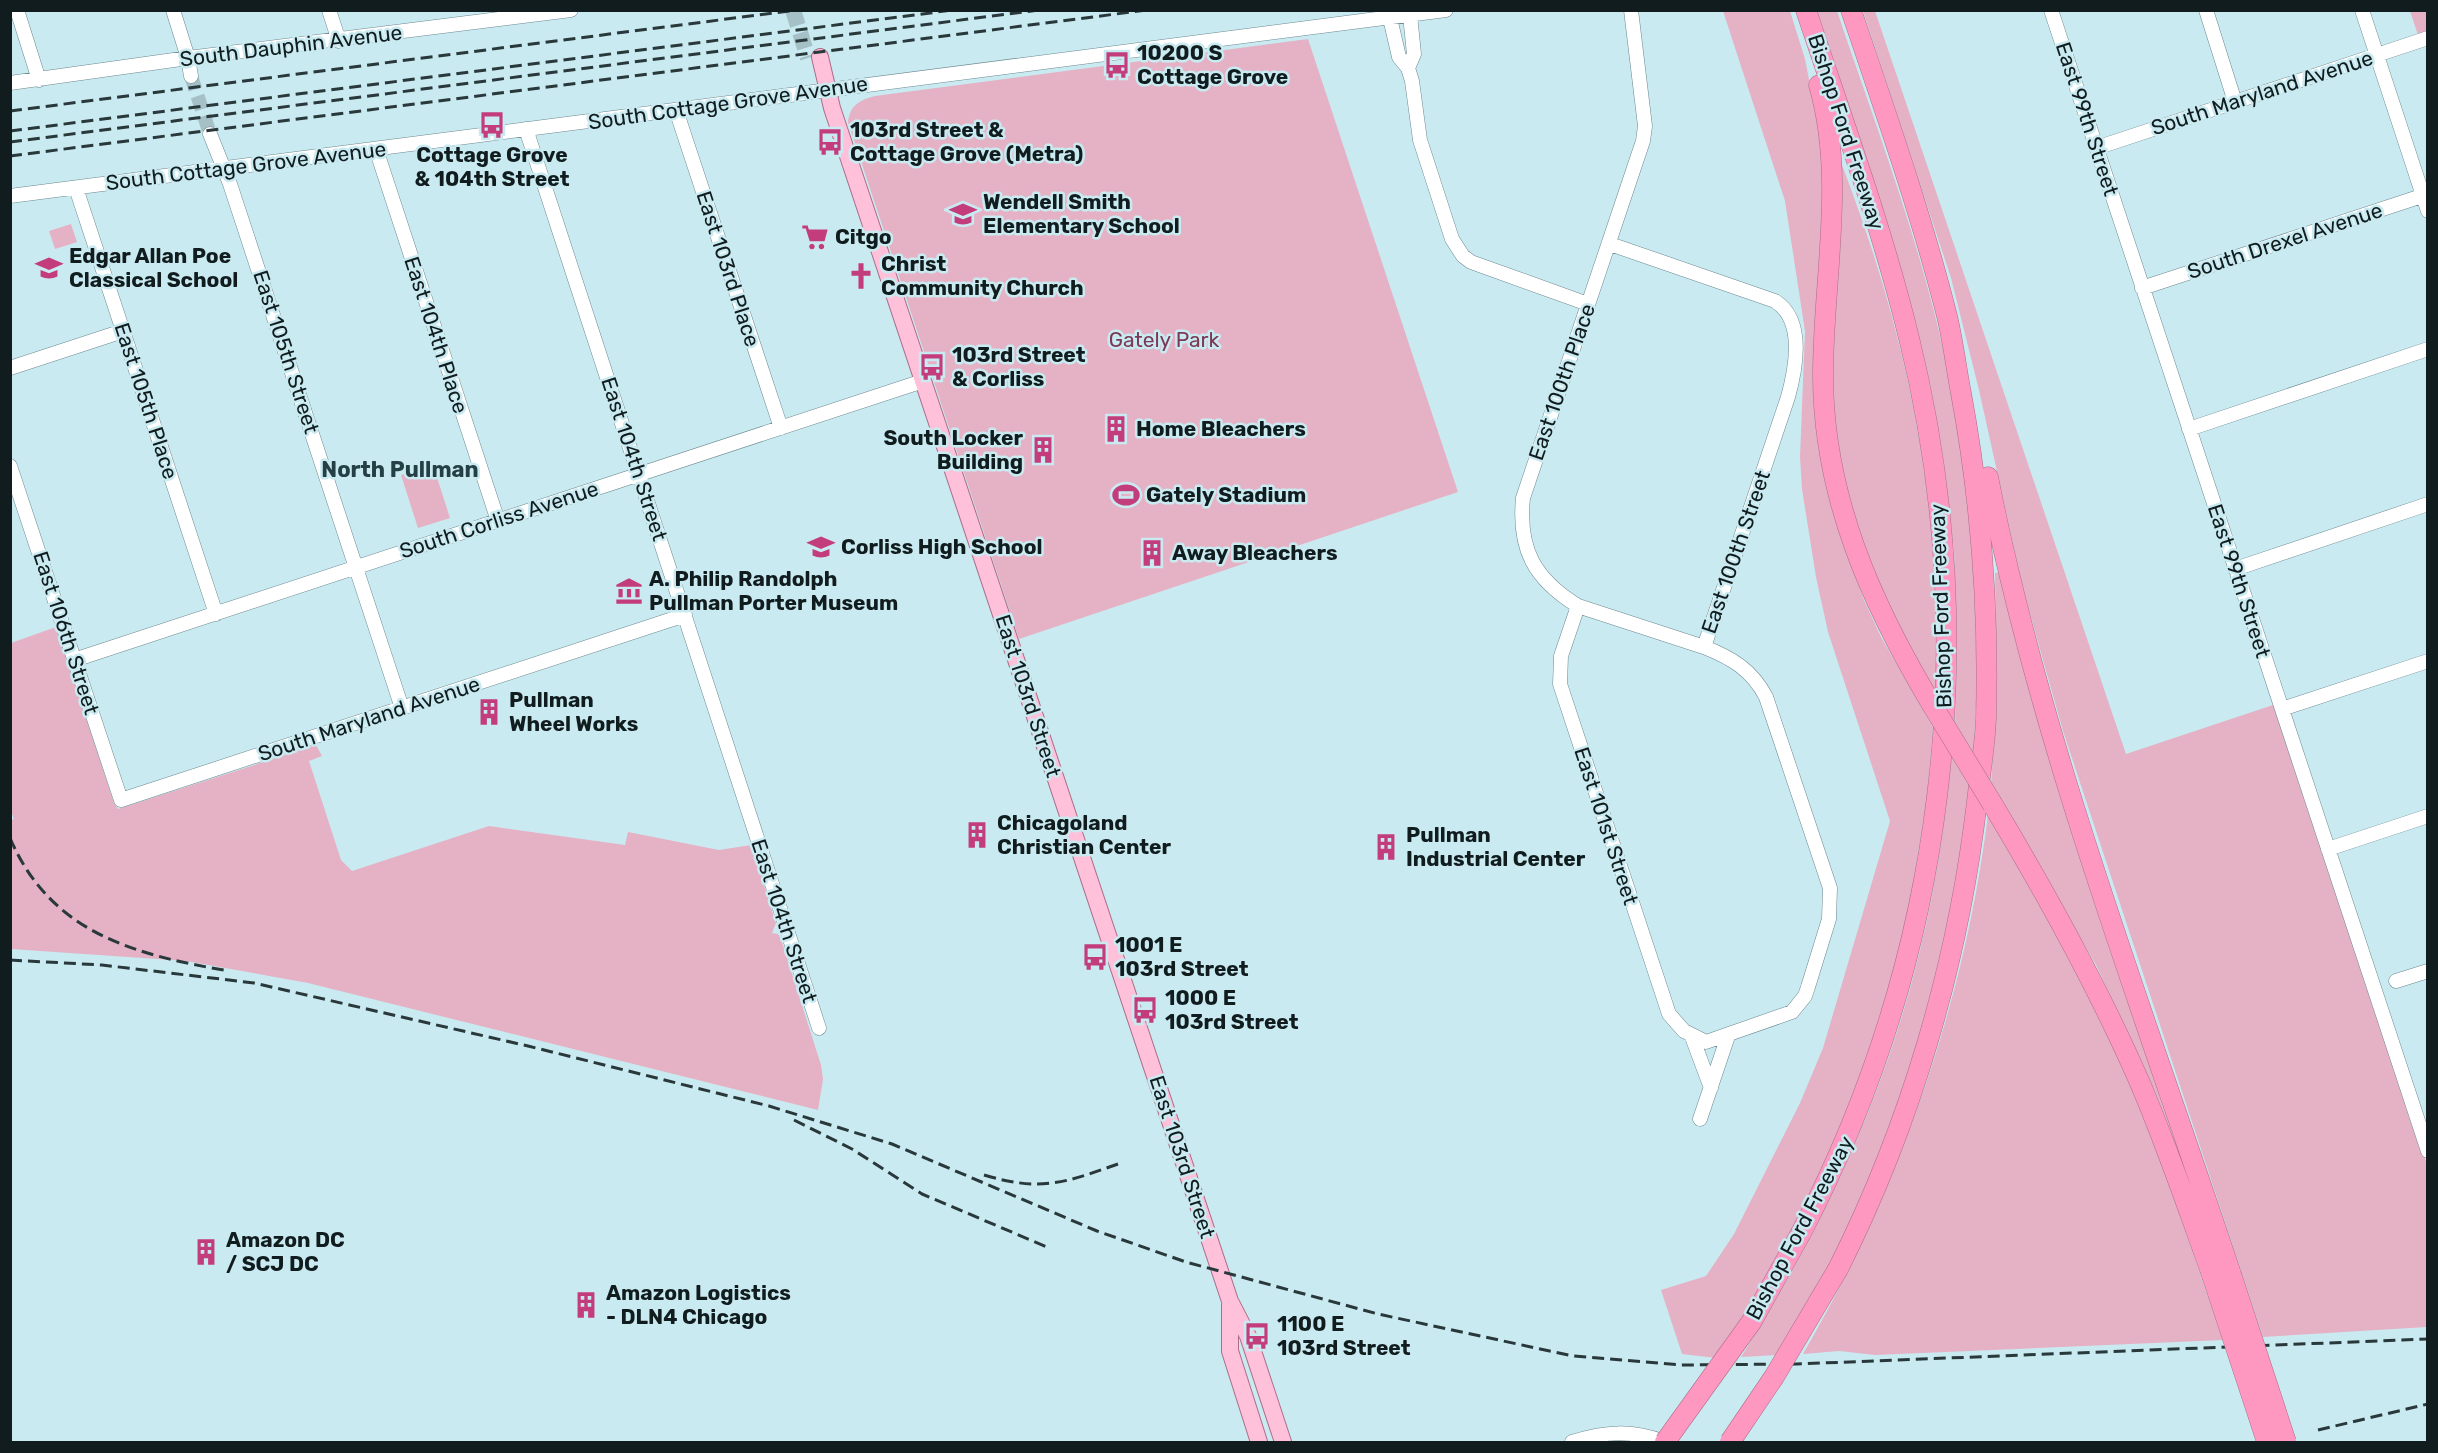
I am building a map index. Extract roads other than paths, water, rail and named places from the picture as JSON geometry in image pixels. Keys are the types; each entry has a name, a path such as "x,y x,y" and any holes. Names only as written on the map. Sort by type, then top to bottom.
{"highway":[{"path":"1797,10 1821,92 1833,178 1823,376 1826,415 1839,492 1850,534 1879,610 1931,703 2041,884 2118,1034 2222,1275 2286,1443"},
{"name":"Bishop Ford Freeway","path":"1665,1443 1752,1321 1833,1173 1876,1066 1916,927 1931,848 1939,782 1945,707 1946,629 1942,537 1935,472 1910,338 1891,271 1806,10"},
{"name":"Bishop Ford Freeway","path":"1730,1443 1774,1377 1838,1269 1894,1142 1934,1020 1954,939 1977,803 1986,721 1986,608 1982,537 1971,448 1947,318 1925,240 1851,10"},
{"path":"1947,318 1973,405 1995,516 2038,686 2075,811 2222,1275 2267,1443"}],"main road":[{"name":"East 103rd Street","path":"814,58 815,77 826,91 1230,1301 1248,1336 1283,1443"},
{"name":"East 103rd Street","path":"1230,1301 1230,1351 1259,1443"}],"street":[{"path":"17,10 39,80"},
{"path":"173,10 195,75"},
{"path":"329,10 339,41"},
{"name":"South Dauphin Avenue","path":"10,83 189,58 339,41 488,16 571,10"},
{"name":"South Cottage Grove Avenue","path":"10,196 1446,10"},
{"name":"East 100th Place","path":"1630,10 1645,126 1610,244 1523,498 1521,518 1524,542 1538,573 1550,587 1578,606 1704,647"},
{"name":"East 99th Street","path":"2051,10 2328,849 2424,1126 2427,1151"},
{"path":"2206,10 2235,102"},
{"path":"2362,10 2425,195 2427,211"},
{"path":"1408,68 1414,54 1410,15"},
{"path":"1390,18 1399,57 1408,68 1425,157 1456,247 1471,262 1588,304"},
{"name":"South Maryland Avenue","path":"2096,148 2427,38"},
{"name":"East 103rd Place","path":"676,110 781,428"},
{"name":"East 104th Street","path":"526,129 819,1028"},
{"name":"East 105th Street","path":"214,134 402,708"},
{"name":"East 104th Place","path":"376,149 498,521"},
{"name":"East 105th Place","path":"76,188 216,614"},
{"name":"South Drexel Avenue","path":"2142,288 2425,195"},
{"name":"East 100th Street","path":"1610,244 1775,301 1787,312 1794,329 1794,369 1788,397 1704,647 1738,663 1754,678 1766,697 1832,899 1829,919 1812,975 1805,996 1799,1005 1780,1018 1728,1036"},
{"path":"10,368 123,331"},
{"path":"2189,429 2427,349"},
{"name":"South Corliss Avenue","path":"74,660 923,381"},
{"name":"East 106th Street","path":"10,466 121,800"},
{"path":"2235,568 2427,504"},
{"name":"East 101st Street","path":"1578,606 1561,656 1560,684 1664,1004 1676,1023 1692,1036 1711,1088"},
{"name":"South Maryland Avenue","path":"121,800 685,615"},
{"path":"2282,709 2427,661"},
{"path":"2328,849 2427,816"},
{"path":"2396,981 2427,970"},
{"path":"1692,1036 1706,1041 1728,1036"},
{"path":"1700,1119 1728,1036"},
{"path":"1572,1443 1616,1432 1632,1432 1665,1443"}],"tunnel":[{"path":"793,10 808,58"},
{"path":"191,76 210,134"}],"railway":[{"path":"10,111 797,10"},
{"path":"10,131 953,10"},
{"path":"10,142 1039,10"},
{"path":"10,156 1147,10"},
{"path":"10,838 27,871 48,897 73,918 100,934 130,947 161,957 229,971"},
{"path":"10,960 102,965 254,983 528,1046 769,1106 892,1144 1097,1231 1186,1262 1378,1314 1573,1356 1681,1365 1797,1364 2428,1339"},
{"path":"794,1120 852,1149 922,1194 1047,1247"},
{"path":"984,1175 1021,1183 1052,1183 1118,1164"},
{"path":"2318,1430 2428,1404"}],"place":[{"name":"10200 S Cottage Grove","path":"1117,65"},
{"name":"Cottage Grove & 104th Street","path":"492,125"},
{"name":"103rd Street & Cottage Grove (Metra)","path":"830,142"},
{"name":"Wendell Smith Elementary School","path":"963,214"},
{"name":"Citgo","path":"815,237"},
{"name":"Edgar Allan Poe Classical School","path":"49,268"},
{"name":"Christ Community Church","path":"861,276"},
{"name":"103rd Street & Corliss","path":"932,367"},
{"name":"Home Bleachers","path":"1116,429"},
{"name":"South Locker Building","path":"1043,450"},
{"name":"Gately Stadium","path":"1126,495"},
{"name":"Corliss High School","path":"821,547"},
{"name":"Away Bleachers","path":"1152,553"},
{"name":"A. Philip Randolph Pullman Porter Museum","path":"629,591"},
{"name":"Pullman Wheel Works","path":"489,712"},
{"name":"Chicagoland Christian Center","path":"977,835"},
{"name":"Pullman Industrial Center","path":"1386,847"},
{"name":"1001 E 103rd Street","path":"1095,957"},
{"name":"1000 E 103rd Street","path":"1145,1010"},
{"name":"Amazon DC / SCJ DC","path":"206,1252"},
{"name":"Amazon Logistics - DLN4 Chicago","path":"586,1305"},
{"name":"1100 E 103rd Street","path":"1257,1336"}],"district":[{"name":"North Pullman","path":"400,469"}],"park label":[{"name":"Gately Park","path":"1164,340"}]}
